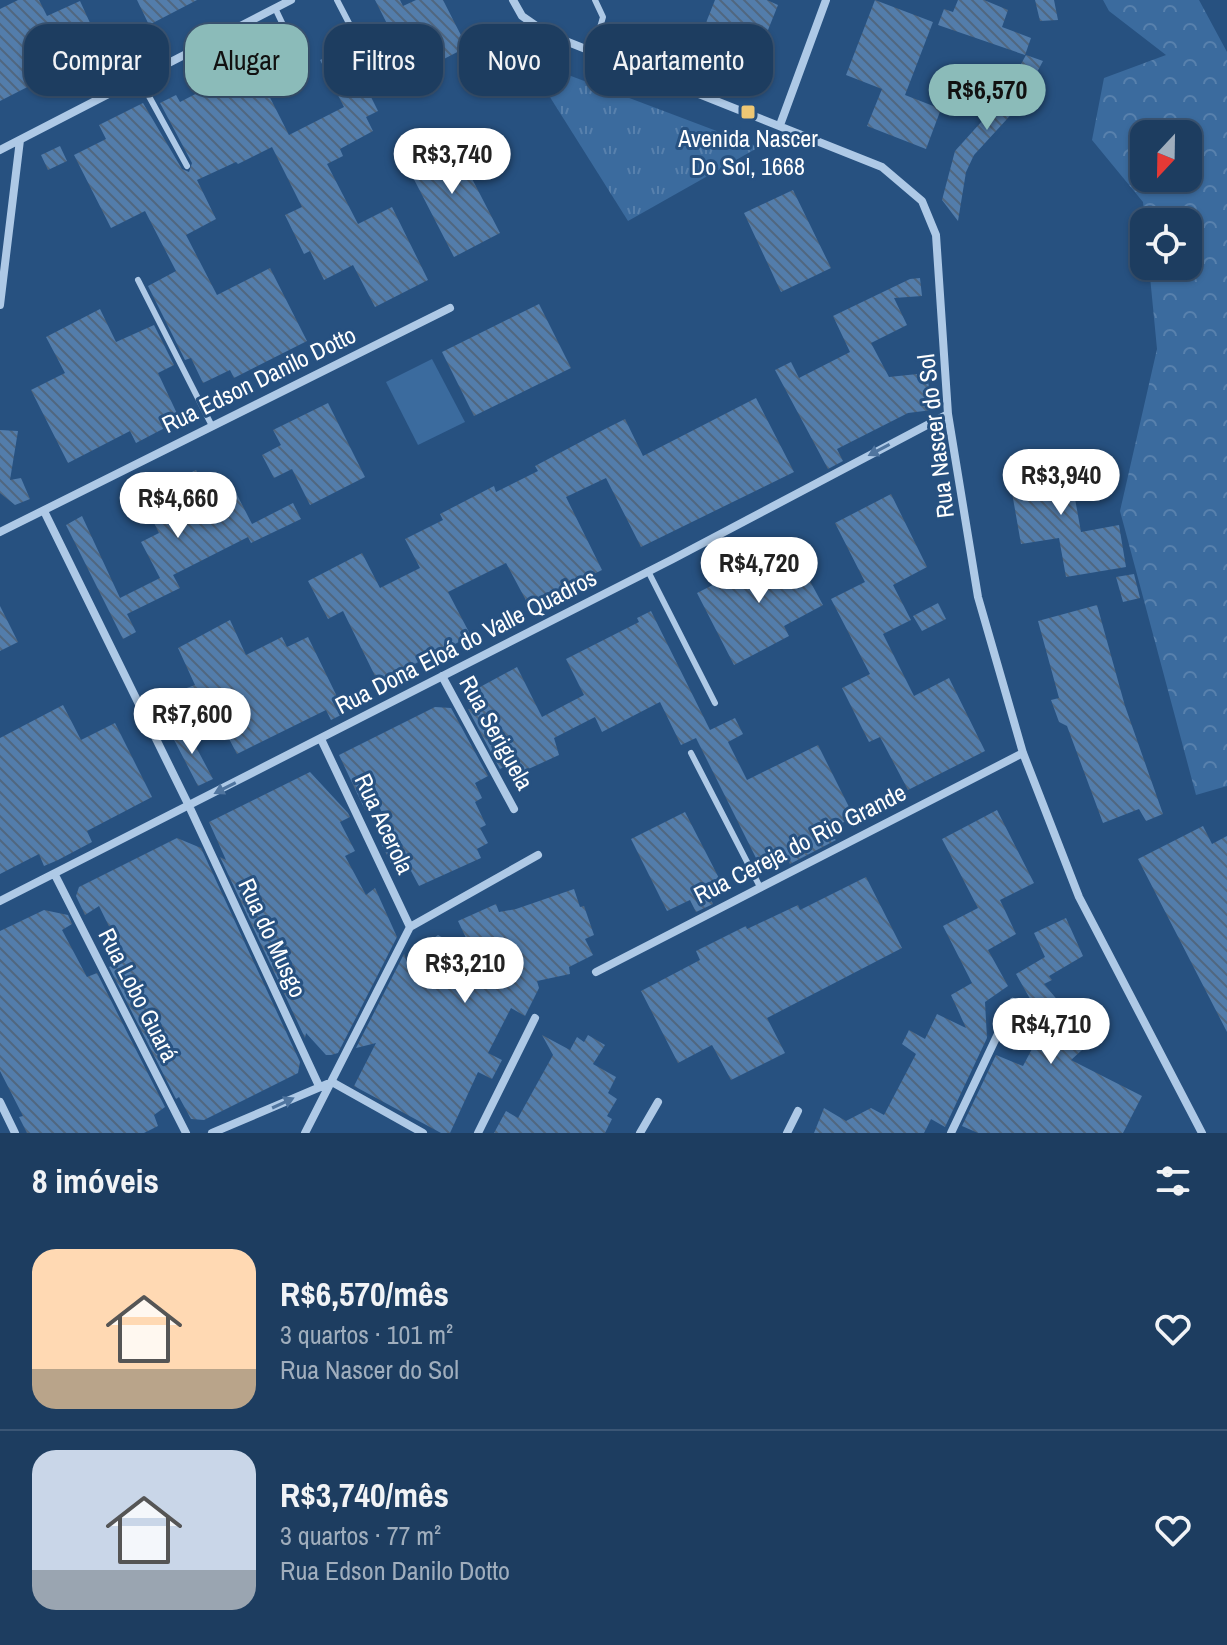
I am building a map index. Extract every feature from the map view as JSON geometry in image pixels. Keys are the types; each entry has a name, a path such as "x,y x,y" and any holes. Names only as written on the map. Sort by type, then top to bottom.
{"street":[{"path":"169,63 291,0"},
{"name":"Rua Nascer do Sol","path":"513,0 534,26 585,48"},
{"path":"780,125 826,0"},
{"path":"0,150 104,96"},
{"name":"Rua Nascer do Sol","path":"706,96 882,167 922,201 936,235 941,263 948,414 978,597 1023,753 1079,897 1202,1133"},
{"path":"0,305 20,140"},
{"name":"Rua Edson Danilo Dotto","path":"0,532 450,308"},
{"name":"Rua Dona Eloá do Valle Quadros","path":"0,901 321,739 948,414"},
{"name":"Rua do Musgo","path":"44,511 189,806 319,1086"},
{"name":"Rua Seriguela","path":"442,676 514,809"},
{"name":"Rua Acerola","path":"321,739 410,927"},
{"name":"Rua Cereja do Rio Grande","path":"596,972 1023,753"},
{"path":"305,1133 410,927 538,855"},
{"name":"Rua Lobo Guará","path":"55,875 186,1133"},
{"path":"951,1133 1013,1002"},
{"path":"478,1133 535,1018"},
{"path":"212,1133 332,1082 423,1133"},
{"path":"0,1102 15,1133"},
{"path":"640,1133 658,1102"},
{"path":"787,1133 798,1111"}],"lane":[{"path":"337,0 349,24"},
{"path":"595,0 603,17 601,24"},
{"path":"275,8 283,24"},
{"path":"149,96 187,166"},
{"path":"138,280 212,426"},
{"path":"648,571 715,703"},
{"path":"691,753 760,887"}],"green space":[{"path":"1103,0 1199,0 1227,52 1227,786 1196,795 1120,511 1157,349 1150,280 1202,280 1202,208 1144,208 1135,192 1202,192 1202,120 1130,120 1130,186 1092,140 1104,78 1166,55 1109,11"},
{"path":"569,75 585,81 585,96 624,96 759,147 628,221 549,96 569,96"},
{"path":"432,359 465,422 418,445 386,382"}],"building":[{"path":"18,0 39,0 47,16 80,1 91,24 24,24 24,89 0,101 0,9"},
{"path":"137,0 197,0 151,24"},
{"path":"375,0 400,0 403,6 416,0 443,0 459,31 459,51 443,59 443,24 387,24"},
{"path":"715,0 767,0 778,5 770,24 705,24"},
{"path":"875,0 933,22 905,95 941,109 926,149 867,126 882,89 846,75"},
{"path":"958,0 984,0 1008,10 1002,27 1031,38 1025,55 938,25 944,9 953,12"},
{"path":"1035,0 1054,0 1058,20 1040,21"},
{"path":"1026,55 1043,61 1019,106 974,155 966,172 958,221 942,200 955,151 1001,100"},
{"path":"176,95 180,102 192,96 269,96 289,135 344,107 338,96 370,96 378,111 366,117 373,131 340,149 343,156 327,164 358,224 392,207 428,280 375,307 353,265 324,280 310,251 304,254 285,215 302,207 272,147 238,164 236,162 197,180 216,219 186,235 217,295 270,268 307,341 234,378 230,370 203,383 191,358 185,360 148,286 176,271 145,211 111,228 74,155 106,139 99,125 143,103 182,169 189,172 192,163 160,103"},
{"path":"449,134 500,233 454,257 403,158"},
{"path":"60,146 67,161 48,170 41,155"},
{"path":"793,190 831,268 781,292 744,213"},
{"path":"920,278 922,296 894,298 907,325 871,343 889,377 927,373 932,410 908,413 837,449 843,461 828,469 775,370 791,362 799,378 850,352 833,316 910,279"},
{"path":"539,304 571,368 474,416 442,352"},
{"path":"100,309 116,342 154,325 174,365 158,373 180,420 136,443 130,431 68,463 31,390 65,373 46,337"},
{"path":"756,398 794,472 641,547 606,478 566,497 602,570 529,606 506,563 448,592 471,636 378,682 343,611 328,619 308,581 362,553 380,588 420,568 405,539 443,520 440,514 494,486 496,492 538,471 535,466 605,429 625,419 643,456"},
{"path":"328,403 365,477 310,505 292,469 274,478 262,455 281,445 273,430"},
{"path":"0,430 18,431 10,480 21,478 30,499 15,505 0,493"},
{"path":"1067,454 1081,532 1119,525 1126,567 1066,577 1059,538 1021,544 1007,464"},
{"path":"196,470 210,498 233,487 252,524 293,503 301,519 251,543 248,537 173,575 180,588 127,614 136,632 123,639 66,525 82,516 120,598 160,578 141,542 159,533 141,497"},
{"path":"891,494 927,567 893,585 911,620 883,634 914,696 949,678 985,751 908,790 880,737 869,742 842,688 870,674 831,599 865,582 835,523"},
{"path":"786,548 800,575 805,572 823,605 784,626 789,636 734,665 697,593"},
{"path":"1134,574 1140,598 1123,602 1116,577"},
{"path":"938,603 946,619 922,631 913,616"},
{"path":"1097,605 1125,706 1163,814 1146,821 1139,809 1103,823 1067,726 1059,722 1051,700 1059,698 1038,621"},
{"path":"0,606 18,642 0,651"},
{"path":"651,611 710,730 735,718 743,734 728,742 747,780 818,745 854,817 826,831 836,840 790,864 787,858 762,870 696,738 681,745 660,702 602,732 595,717 554,738 559,755 511,777 506,766 500,769 468,709 478,710 469,693 517,667 542,717 584,695 566,659 639,622 637,618"},
{"path":"230,620 246,655 282,637 287,647 308,637 345,713 331,720 326,710 237,754 215,712 180,725 170,694 195,685 178,648"},
{"path":"63,705 81,740 115,723 152,797 87,831 92,842 58,860 44,866 39,854 0,874 0,738"},
{"path":"435,707 451,708 488,776 475,783 482,798 475,802 486,825 480,828 488,843 477,849 481,858 419,886 411,871 397,876 381,843 392,836 378,804 365,810 339,755"},
{"path":"185,726 213,779 198,786 171,734"},
{"path":"310,772 348,813 350,817 340,822 355,851 345,856 366,895 375,888 397,937 338,1053 331,1055 326,1055 306,1033 305,1038 220,857 226,860 209,822"},
{"path":"997,810 1034,883 1000,900 1016,934 988,950 1008,986 985,1002 987,1038 945,1127 931,1119 924,1133 814,1133 824,1108 846,1121 871,1108 884,1115 916,1054 902,1044 909,1030 925,1039 937,1014 966,1028 951,995 972,983 943,926 978,908 942,839"},
{"path":"685,812 722,884 707,891 713,904 696,912 690,900 667,911 631,839"},
{"path":"1203,826 1212,844 1227,836 1227,1032 1138,859"},
{"path":"177,838 201,848 300,1062 298,1073 204,1120 191,1119 179,1097 176,1099 109,967 125,959 99,906 85,915 76,896 79,887"},
{"path":"866,877 902,948 767,1018 785,1053 731,1080 712,1045 678,1063 641,991 700,960 696,951 798,905 800,910"},
{"path":"574,889 594,935 585,939 593,955 569,967 570,974 537,981 539,988 525,1016 511,1008 488,1053 502,1060 492,1079 478,1072 450,1133 441,1133 354,1086 376,1043 356,1048 404,954 411,973 427,943 438,935 474,955 458,921 496,904 499,912 516,909"},
{"path":"44,910 68,915 72,924 62,930 87,977 97,973 165,1107 154,1115 158,1126 144,1133 27,1133 19,1117 23,1116 0,1071 0,931"},
{"path":"1066,918 1083,956 1049,976 1052,980 1044,984 1092,1041 1071,1060 1142,1096 1123,1133 978,1133 962,1126 996,1055 1023,1066 1043,1028 1033,1018 1038,1013 1016,974 1045,957 1034,933"},
{"path":"542,1035 570,1050 577,1037 584,1042 588,1035 605,1045 593,1064 616,1077 608,1093 617,1099 607,1116 612,1119 605,1133 494,1133 506,1111 518,1118 553,1055"}],"place":[{"name":"Avenida Nascer Do Sol, 1668","path":"748,112"}]}
